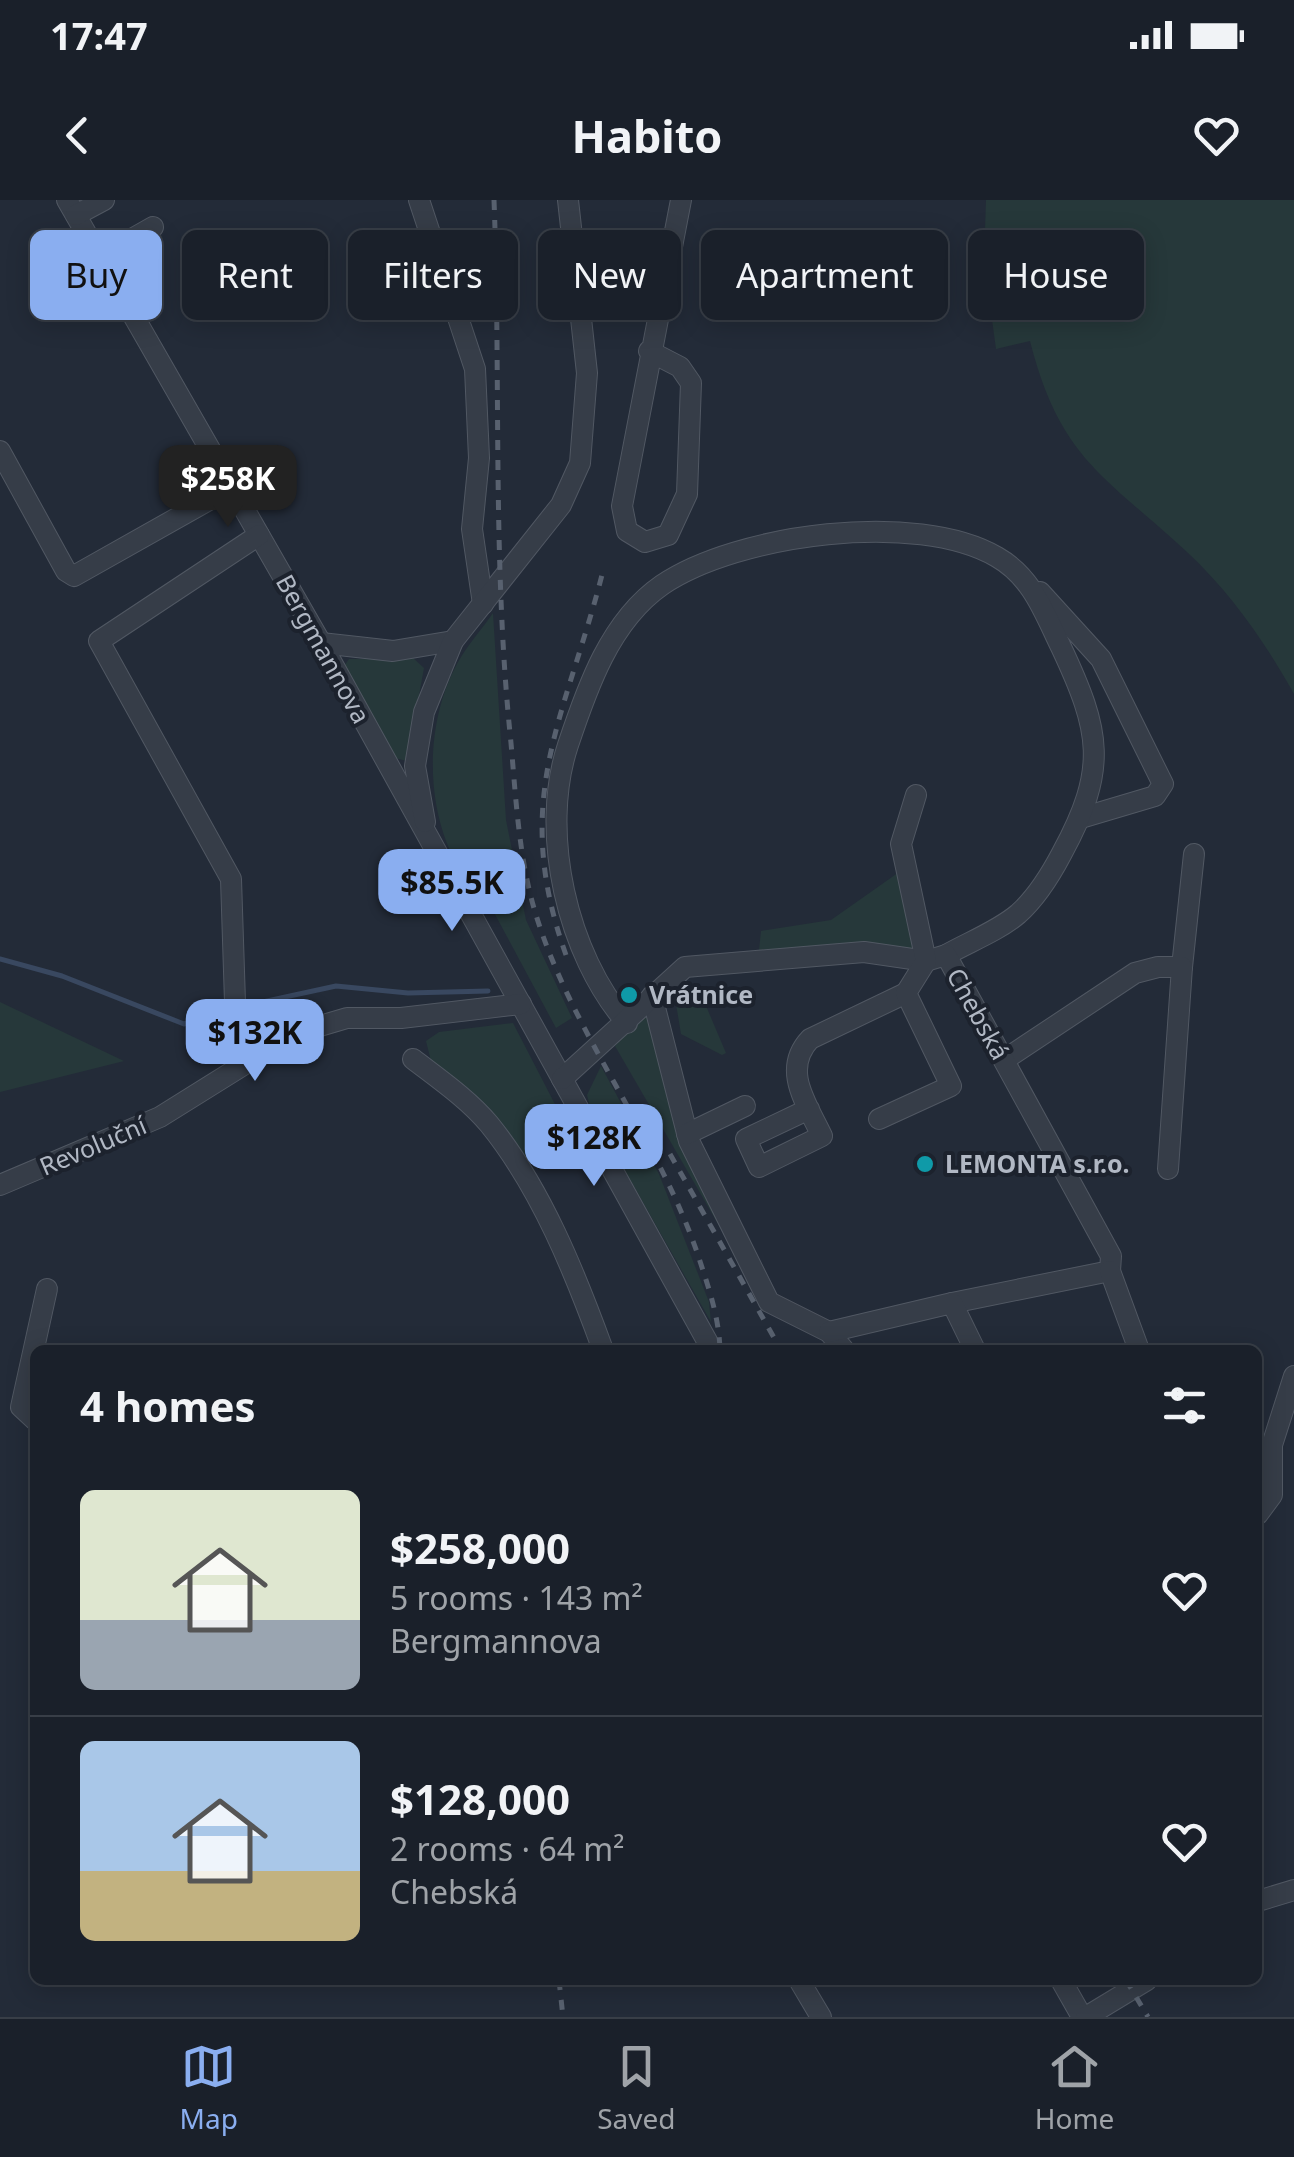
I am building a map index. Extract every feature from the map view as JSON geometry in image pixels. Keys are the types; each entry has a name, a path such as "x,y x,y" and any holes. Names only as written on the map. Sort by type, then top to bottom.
{"street":[{"path":"72,208 104,200"},
{"path":"418,200 475,368 479,458 472,530 483,604"},
{"path":"568,200 571,230"},
{"path":"674,230 681,200"},
{"name":"Bergmannova","path":"72,208 85,230"},
{"path":"148,230 153,227"},
{"name":"Bergmannova","path":"136,320 321,642 428,839"},
{"path":"581,320 587,372 580,463 561,504 453,641 424,712 415,766 428,839 709,1345"},
{"path":"649,351 676,363 691,383 684,510 668,535 645,542 627,531 622,515 649,351 655,320"},
{"path":"0,451 66,571 74,576 232,487"},
{"path":"626,1022 589,968 568,909 557,849 564,759 586,693 612,640 640,606 661,586 750,546 894,533 956,540 996,556 1024,577 1101,659 1163,784 1154,796 1080,818"},
{"path":"244,1060 237,1010 231,880 99,641 259,535"},
{"path":"809,1109 795,1074 801,1048 810,1039 906,993 936,958 1018,914 1051,874 1080,818 1096,764 1087,702 1024,577"},
{"path":"321,642 393,651 453,641"},
{"path":"916,796 901,844 936,958"},
{"path":"1168,1170 1194,854"},
{"name":"Chebská","path":"562,1079 685,967 864,952 936,958 1004,1060 1102,1236 1111,1256 1110,1271 1138,1345"},
{"path":"1004,1060 1134,973 1158,966 1182,967"},
{"path":"880,1120 951,1086 906,993"},
{"path":"652,996 687,1134 770,1302 828,1332 840,1345"},
{"name":"Revoluční","path":"0,1185 160,1116 244,1060 293,1034 346,1018 401,1018 520,1004"},
{"path":"413,1059 488,1122 525,1176 601,1345"},
{"path":"687,1134 745,1106"},
{"path":"828,1332 1110,1271"},
{"path":"35,1345 47,1289"},
{"path":"952,1304 973,1345"},
{"path":"30,1366 21,1407 30,1415"},
{"path":"1262,1509 1272,1495 1272,1444 1294,1376"},
{"path":"1262,1900 1294,1890"},
{"path":"802,1985 821,2017"},
{"path":"1064,1985 1084,2017 1138,1985"}],"shaded area":[{"path":"986,200 1294,200 1294,694 1233,601 1187,552 1109,483 1071,440 1042,381 1030,341 996,349 992,320 1144,320 1144,230 985,230"},
{"path":"493,613 506,820 526,920 572,1018 556,1028 490,905 468,881 451,853 434,787 433,752 447,686 461,657"},
{"path":"413,658 424,668 407,761 395,758 342,669 349,659"},
{"path":"902,870 913,954 865,944 759,950 761,931 831,920"},
{"path":"698,987 726,1053 722,1055 681,1034 676,1004"},
{"path":"0,1002 124,1061 0,1092"},
{"path":"648,1012 758,1293 615,1046"},
{"path":"513,1023 574,1141 529,1165 431,1061 426,1041 439,1032"},
{"path":"601,1066 659,1174 709,1302 711,1322 591,1111 587,1095"}],"waterway":[{"path":"0,959 62,976 184,1024 229,1010"},
{"path":"239,1007 336,986 408,993 488,991"}],"railway":[{"path":"494,200 501,607 526,873 536,915 571,1002 681,1211 709,1290 720,1345"},
{"path":"566,955 550,899 543,848 543,802 561,713 604,567"},
{"path":"670,1154 778,1345"},
{"path":"560,1985 563,2017"},
{"path":"1129,1985 1148,2017"}],"place":[{"name":"Vrátnice","path":"629,995"},
{"name":"LEMONTA s.r.o.","path":"925,1164"}]}
